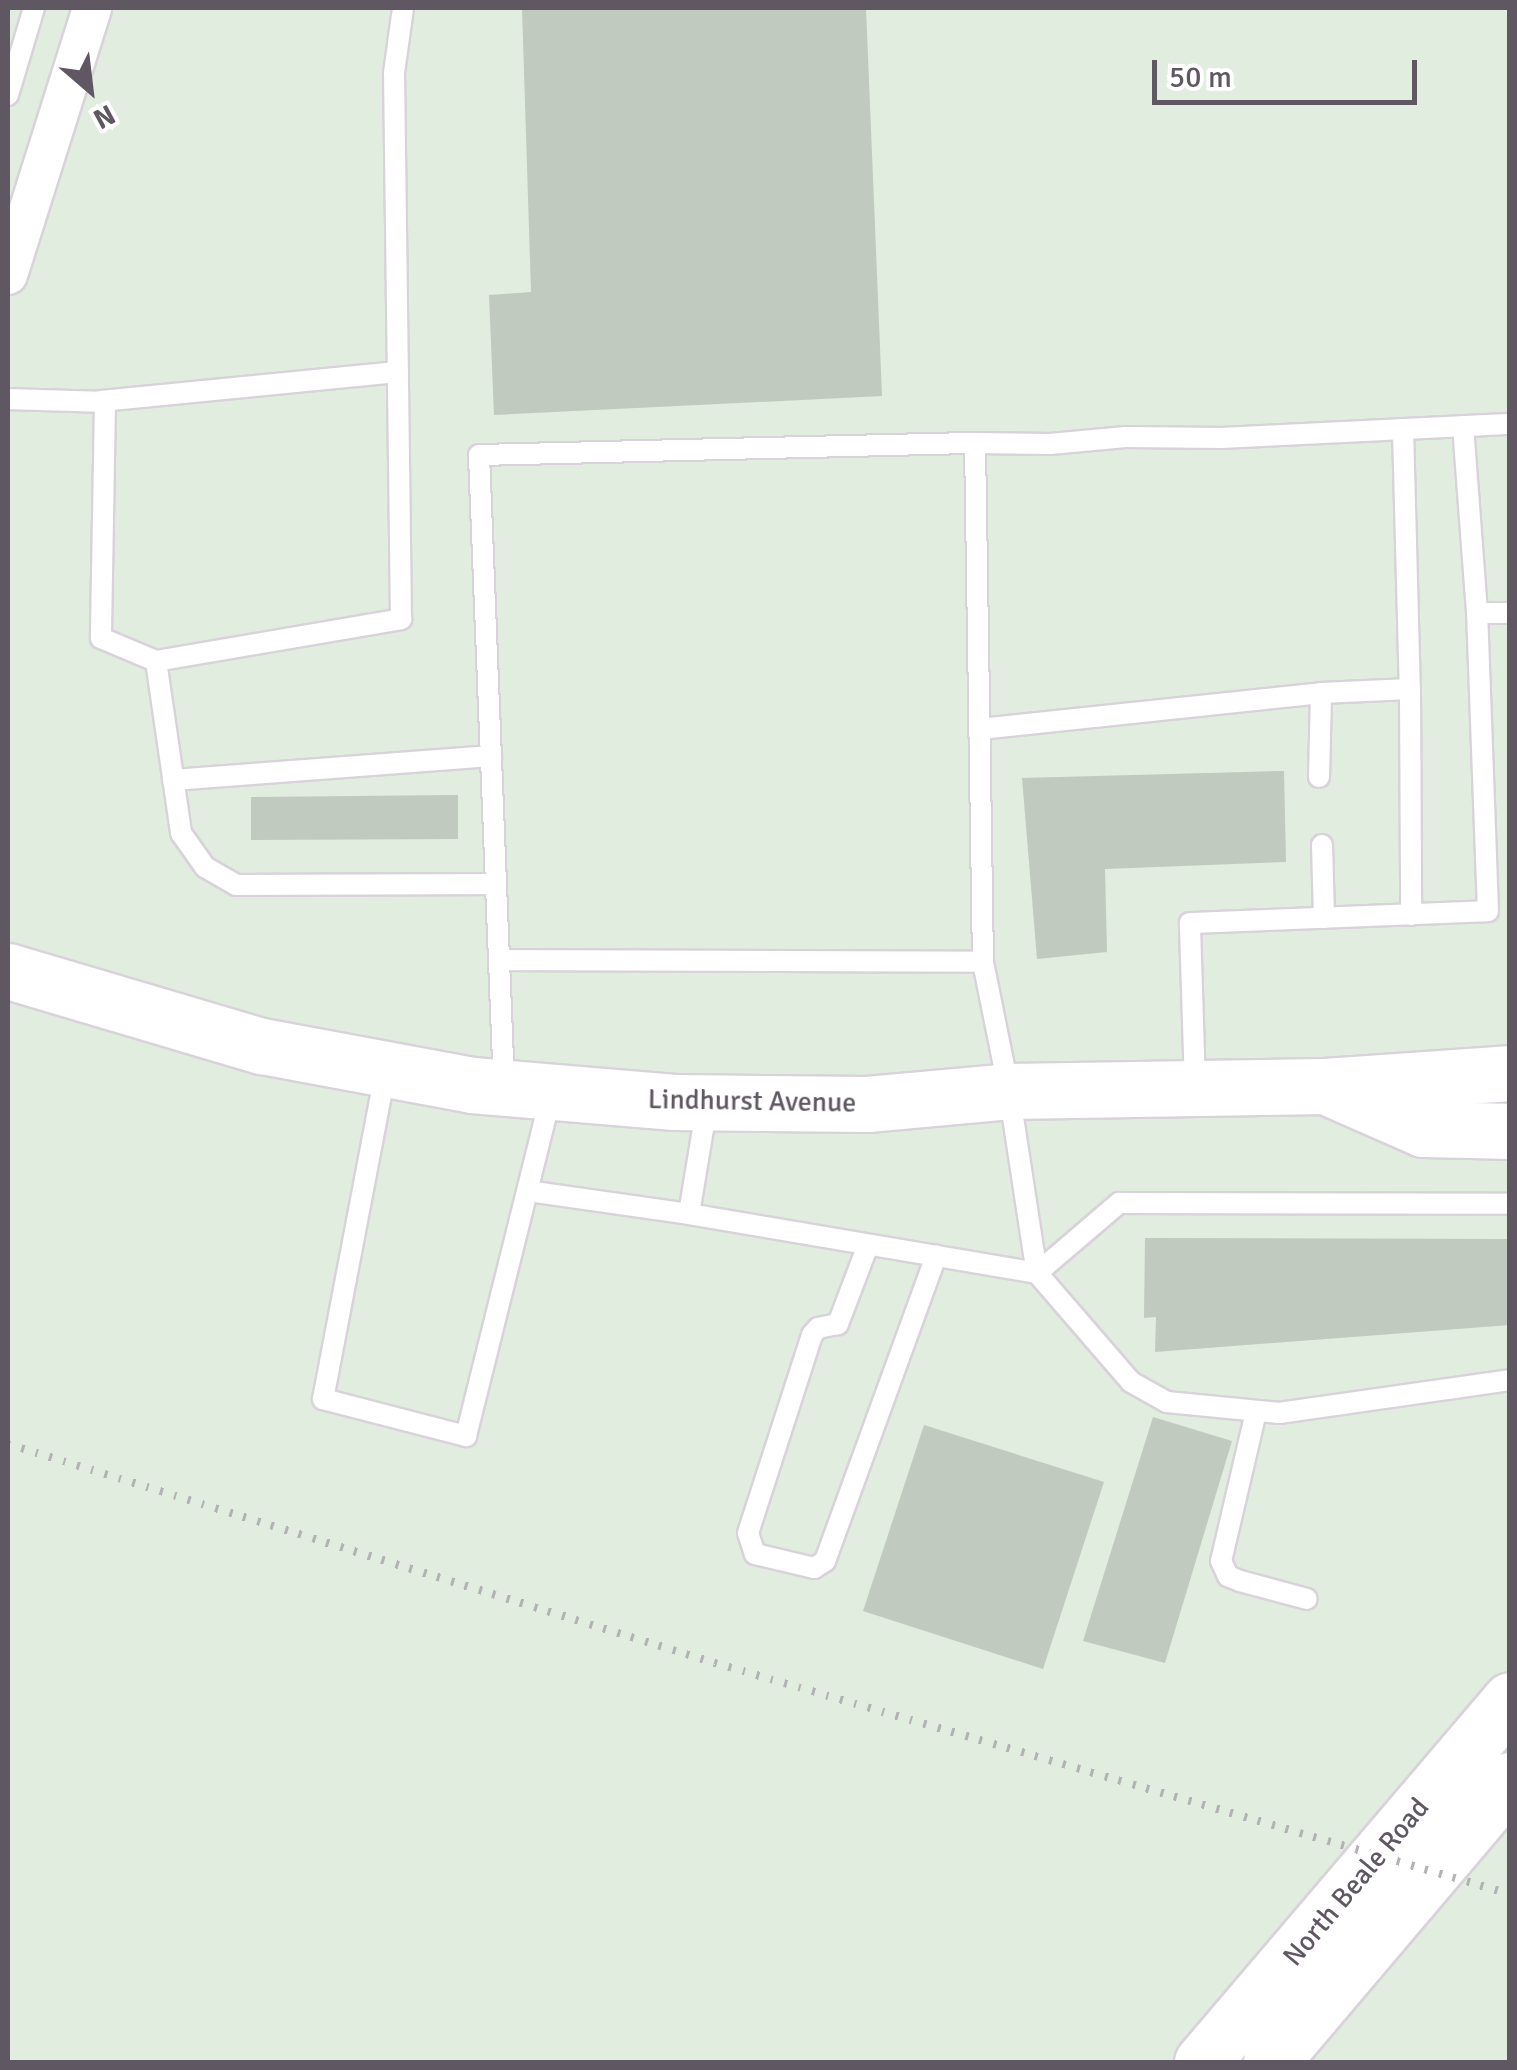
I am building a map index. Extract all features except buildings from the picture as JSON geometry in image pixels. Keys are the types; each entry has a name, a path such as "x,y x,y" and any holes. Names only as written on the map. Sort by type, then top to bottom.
{"main road":[{"name":"Lindhurst Avenue","path":"8,971 262,1046 386,1070 528,1090 708,1102 867,1104 1010,1091 1325,1086 1510,1074"},
{"path":"1325,1086 1422,1129 1510,1131"},
{"name":"North Beale Road","path":"1202,2062 1510,1700"},
{"name":"North Beale Road","path":"1271,2062 1510,1780"}],"street":[{"path":"8,275 92,8"}],"lane":[{"path":"8,95 34,8"},
{"path":"100,402 105,402 101,638 156,661 401,618 394,73 403,8"},
{"path":"8,399 100,402 398,372"},
{"path":"386,1070 323,1399 466,1436 528,1191 528,1090 500,960 479,456 1050,444 1126,436 1221,438 1510,424"},
{"path":"1195,1088 1190,923 1488,911 1476,613 1463,426"},
{"path":"1404,429 1411,915"},
{"path":"975,443 983,962 1010,1091 1036,1273 1131,1382 1167,1402 1279,1413 1510,1380"},
{"path":"1476,613 1510,613"},
{"path":"156,661 181,833 205,867 236,885 496,884"},
{"path":"980,729 1321,692 1410,689"},
{"path":"1319,777 1321,692"},
{"path":"173,780 491,756"},
{"path":"1322,845 1324,918"},
{"path":"500,960 983,962"},
{"path":"689,1214 708,1102"},
{"path":"528,1191 1036,1273 1119,1203 1510,1204"},
{"path":"868,1245 838,1324 818,1328 812,1335 748,1533 755,1554 814,1568 825,1562 936,1256"},
{"path":"1256,1412 1221,1562 1228,1576 1308,1600"}],"railway":[{"path":"8,1444 715,1663 1510,1894"}]}
